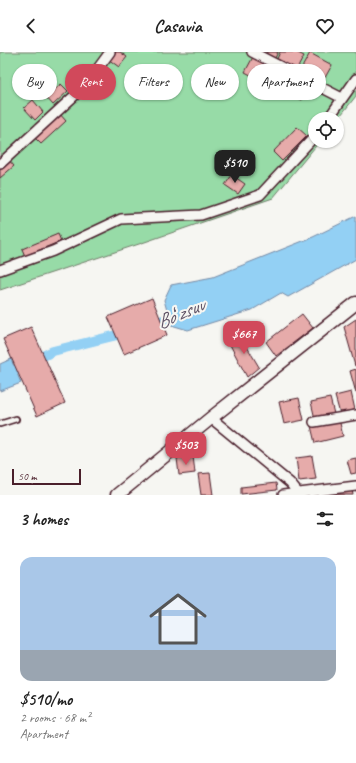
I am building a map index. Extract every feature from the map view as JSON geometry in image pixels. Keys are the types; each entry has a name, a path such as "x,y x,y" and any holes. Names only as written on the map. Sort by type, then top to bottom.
{"main road":[{"path":"117,495 356,303"}],"street":[{"path":"0,164 85,86 110,52"},
{"path":"252,52 342,98"},
{"path":"333,112 356,79"},
{"path":"0,270 53,251 121,219 201,215 260,195 308,144"},
{"path":"314,422 356,415"},
{"path":"211,418 290,483 298,493"},
{"path":"283,495 356,486"}],"lane":[{"path":"0,424 16,419"}],"green space":[{"path":"0,52 356,52 356,96 343,112 308,112 308,148 314,148 273,198 0,290"}],"water":[{"path":"356,216 356,259 288,297 281,293 252,310 188,330 171,325 164,300 171,285 213,277 313,237"},
{"path":"11,359 21,383 0,391 0,364"}],"building":[{"path":"113,52 120,52 127,57 119,67 108,59"},
{"path":"267,52 278,52 275,58 266,54"},
{"path":"280,52 296,52 304,56 300,64 287,64 277,59"},
{"path":"310,53 332,65 326,76 326,64 304,64"},
{"path":"253,57 266,64 249,64"},
{"path":"61,84 65,88 65,94 53,105 49,100 57,100 57,87"},
{"path":"33,100 43,112 35,120 24,108"},
{"path":"59,113 66,121 41,144 33,136"},
{"path":"297,127 307,136 282,161 273,152"},
{"path":"8,159 14,166 0,178 0,166"},
{"path":"232,175 245,184 238,194 225,185"},
{"path":"58,234 61,241 25,256 22,249"},
{"path":"152,298 167,335 124,354 108,317"},
{"path":"302,314 313,328 276,356 266,342"},
{"path":"356,319 356,366 355,366 344,327"},
{"path":"31,327 65,403 37,416 3,339"},
{"path":"240,335 259,367 247,377 228,341"},
{"path":"356,369 356,393 350,371"},
{"path":"351,392 355,410 340,414 335,396"},
{"path":"299,398 304,420 284,424 279,402"},
{"path":"330,398 334,414 315,419 311,402"},
{"path":"339,419 343,436 315,443 311,426"},
{"path":"193,456 195,473 179,475 177,458"},
{"path":"312,456 316,479 299,481 296,458"},
{"path":"356,458 356,473 351,474 347,460"},
{"path":"210,473 213,495 201,495 198,474"},
{"path":"276,483 277,490 241,494 241,487"},
{"path":"352,490 353,495 335,495 334,492"}],"waterway":[{"name":"Boʻzsuv","path":"148,326 182,313"},
{"name":"Boʻzsuv","path":"0,378 53,351 129,332"}]}
